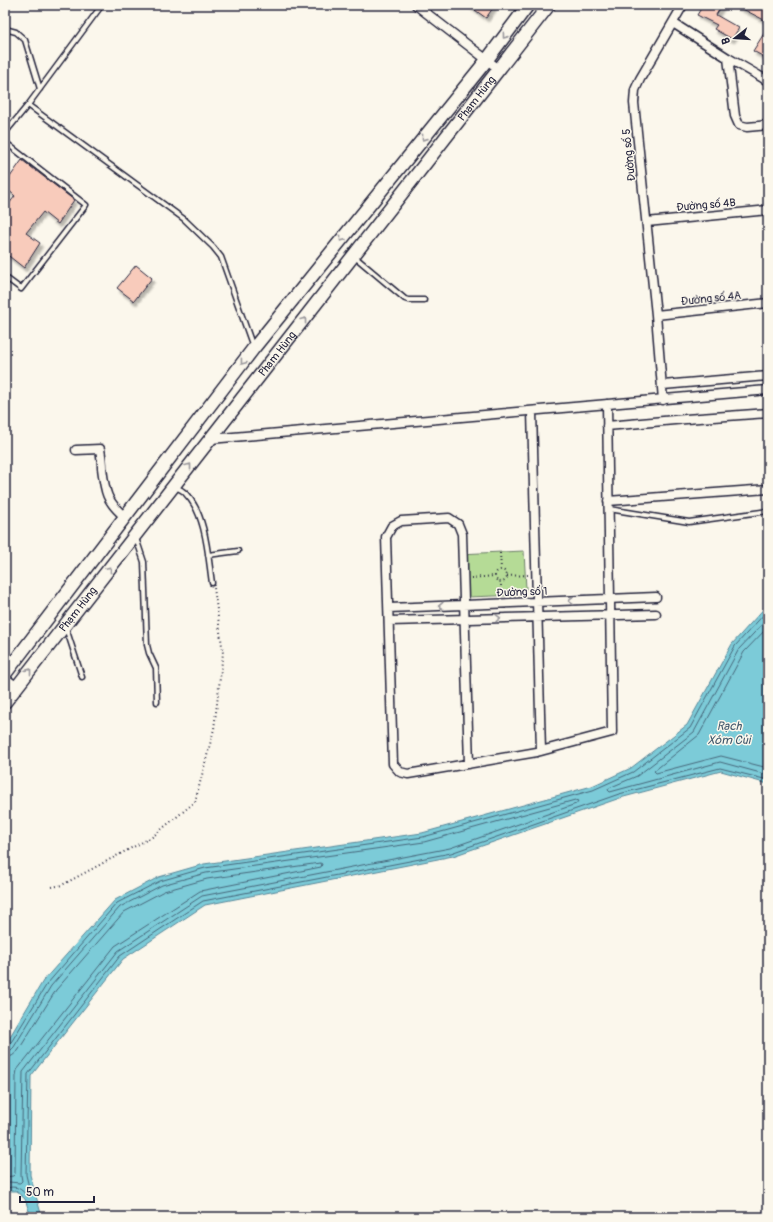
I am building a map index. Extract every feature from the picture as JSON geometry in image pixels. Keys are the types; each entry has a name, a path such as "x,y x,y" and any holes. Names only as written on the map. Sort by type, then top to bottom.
{"main road":[{"name":"Phạm Hùng","path":"5,674 253,349 486,61 528,5"},
{"name":"Phạm Hùng","path":"5,702 500,70 549,5"}],"street":[{"path":"416,5 486,61 500,70"},
{"name":"Đường số 5","path":"664,400 634,103 635,90 640,79 683,5"},
{"path":"673,23 728,58 768,81"},
{"path":"728,58 735,116 739,125 747,127 768,125"},
{"name":"Đường số 4B","path":"647,222 768,210"},
{"name":"Đường số 4A","path":"656,315 768,303"},
{"path":"663,385 768,376"},
{"path":"210,439 768,390"},
{"path":"469,764 462,534 458,524 449,518 401,521 392,526 386,537 393,764 400,772 408,774 469,764 541,751 612,732 606,404"},
{"path":"532,411 541,751"},
{"path":"607,426 686,418 768,413"},
{"path":"76,450 100,449 104,488 114,508 125,518"},
{"path":"608,505 768,489"},
{"name":"Đường số 1","path":"389,608 656,597"},
{"path":"389,621 656,614"},
{"path":"5,678 17,687"}],"lane":[{"path":"5,133 28,105 102,5"},
{"path":"5,29 16,32 25,40 40,89"},
{"path":"28,105 184,220 213,248 221,257 253,349"},
{"path":"5,142 86,205 20,289 5,277"},
{"path":"354,256 405,299 424,300"},
{"path":"174,485 186,494 197,512 204,533 213,585"},
{"path":"608,505 689,522 768,511"},
{"path":"135,536 144,562 147,645 156,668 157,702"},
{"path":"208,555 238,551"},
{"path":"65,625 82,677"}],"path":[{"path":"500,554 501,570"},
{"path":"501,570 505,571 507,576"},
{"path":"495,576 496,572 501,570"},
{"path":"507,576 536,575"},
{"path":"464,578 495,576"},
{"path":"495,576 496,580 501,582"},
{"path":"501,582 506,580 507,576"},
{"path":"501,582 501,604"},
{"path":"52,887 62,885 152,837 195,802 214,729 223,653 213,585"}],"green space":[{"path":"524,551 526,589 521,595 468,597 459,554"}],"water":[{"name":"Rạch Xóm Củi","path":"768,604 768,784 721,771 620,798 453,856 205,905 123,959 31,1076 30,1175 42,1217 31,1217 25,1199 16,1191 10,1191 5,1194 5,1045 43,981 115,900 159,877 204,864 422,833 592,786 631,768 687,725 732,644"}],"building":[{"path":"468,5 495,5 486,18"},
{"path":"703,5 722,5 716,15 739,28 732,39 714,29 717,25 697,15"},
{"path":"735,5 768,5 768,22"},
{"path":"768,27 768,59 753,51"},
{"path":"22,160 74,200 58,224 43,212 26,233 40,243 24,268 5,253 5,209 15,196 5,187 5,184"},
{"path":"136,265 152,278 134,301 117,288"}]}
